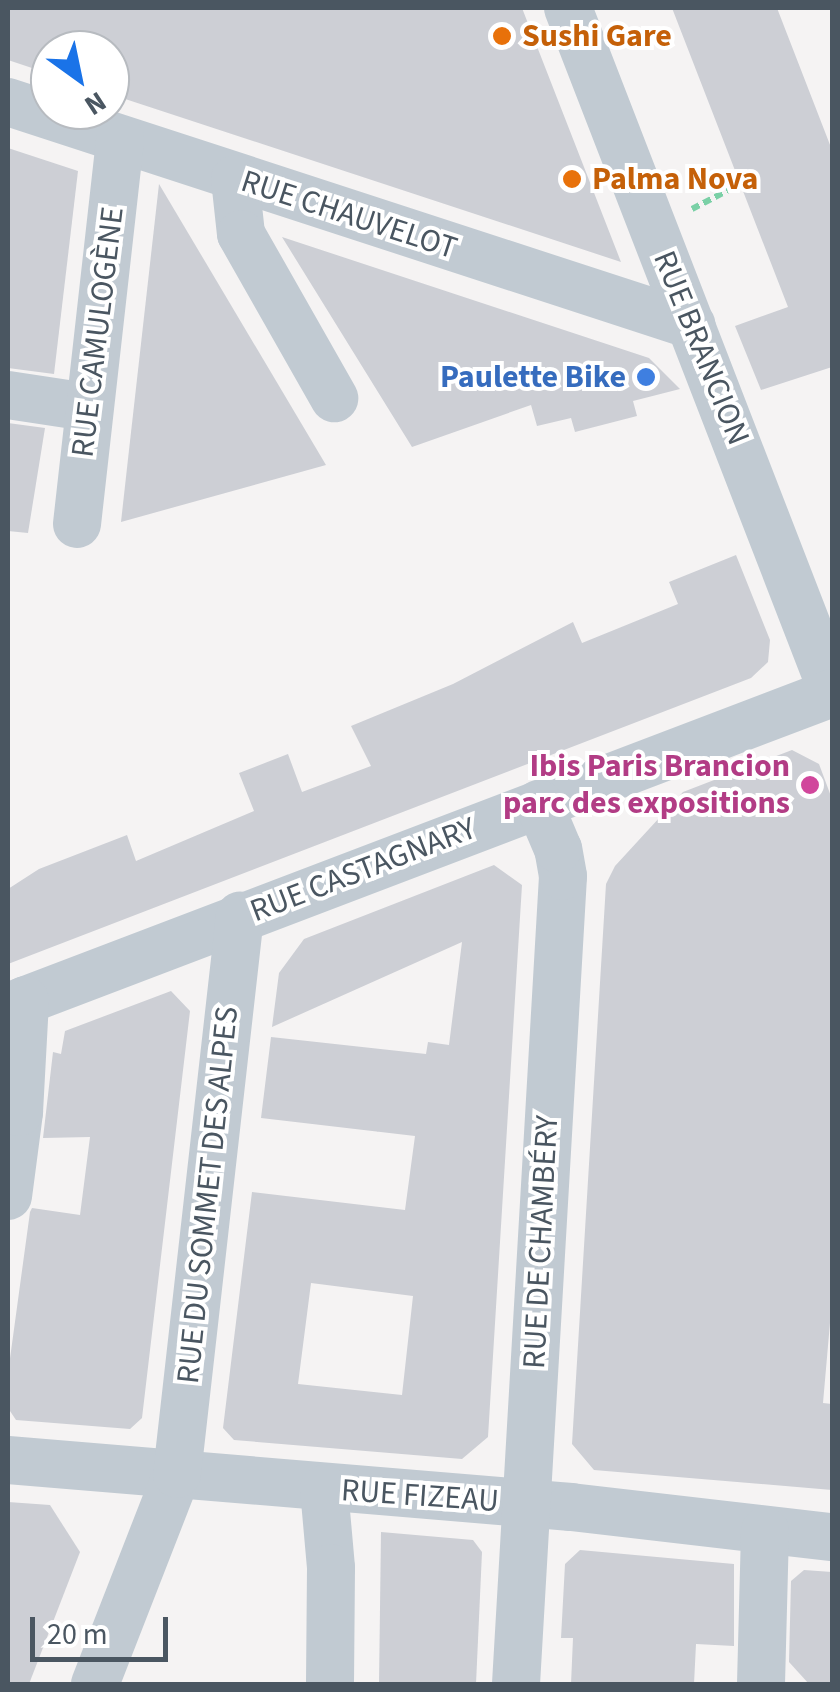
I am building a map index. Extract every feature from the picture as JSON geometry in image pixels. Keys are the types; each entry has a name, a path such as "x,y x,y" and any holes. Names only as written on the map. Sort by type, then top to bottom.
{"street":[{"name":"RUE BRANCION","path":"568,8 783,554 832,691"},
{"name":"RUE CHAUVELOT","path":"8,102 692,325"},
{"name":"RUE CAMULOGÈNE","path":"78,524 87,407 120,140"},
{"path":"236,178 242,234 334,398"},
{"path":"8,395 87,407"},
{"name":"RUE CASTAGNARY","path":"16,1004 832,691"},
{"name":"RUE DE CHAMBÉRY","path":"516,1684 562,876 558,849 540,804"},
{"name":"RUE DU SOMMET DES ALPES","path":"96,1684 177,1474 240,916"},
{"path":"8,1196 20,1112 16,1004"},
{"name":"RUE FIZEAU","path":"8,1460 525,1503 832,1537"},
{"path":"324,1489 331,1568 330,1684"},
{"path":"760,1684 765,1531"}],"building":[{"path":"8,8 522,8 621,262 130,101 130,30 30,30 30,67 8,60"},
{"path":"672,8 777,8 832,150 832,367 761,390 735,326 788,307"},
{"path":"8,148 78,171 54,374 8,368"},
{"path":"159,184 326,465 121,522 128,459"},
{"path":"282,237 649,358 680,389 633,401 637,416 575,432 571,418 537,426 531,405 412,447"},
{"path":"8,423 45,428 28,533 8,531"},
{"path":"736,555 770,640 768,662 751,678 8,964 8,889 39,869 127,835 136,861 254,811 239,773 288,754 302,792 371,766 351,726 453,684 573,622 582,643 678,604 669,582"},
{"path":"792,750 819,764 832,799 832,1300 823,1403 832,1404 832,1490 594,1470 572,1444 606,884 615,866 683,792"},
{"path":"494,865 522,885 488,1437 462,1459 234,1440 223,1428 252,1192 405,1210 415,1136 261,1118 271,1037 426,1054 428,1042 449,1045 462,942 272,1027 279,973 304,939","holes":["311,1283 413,1296 402,1395 298,1384"]},
{"path":"171,991 190,1011 142,1418 130,1429 16,1420 8,1408 8,1373 30,1212 32,1208 80,1215 90,1137 43,1138 53,1052 61,1054 65,1031"},
{"path":"8,1502 50,1505 80,1552 29,1684 8,1684"},
{"path":"381,1532 473,1540 482,1552 476,1684 379,1684"},
{"path":"580,1550 734,1564 734,1646 696,1644 694,1684 571,1684 573,1638 561,1638 565,1564"},
{"path":"804,1570 832,1572 832,1684 809,1684 789,1662 791,1581"}],"place":[{"name":"Sushi Gare","path":"502,36"},
{"name":"Palma Nova","path":"572,179"},
{"name":"Paulette Bike","path":"646,377"},
{"name":"Ibis Paris Brancion parc des expositions","path":"810,785"}]}
